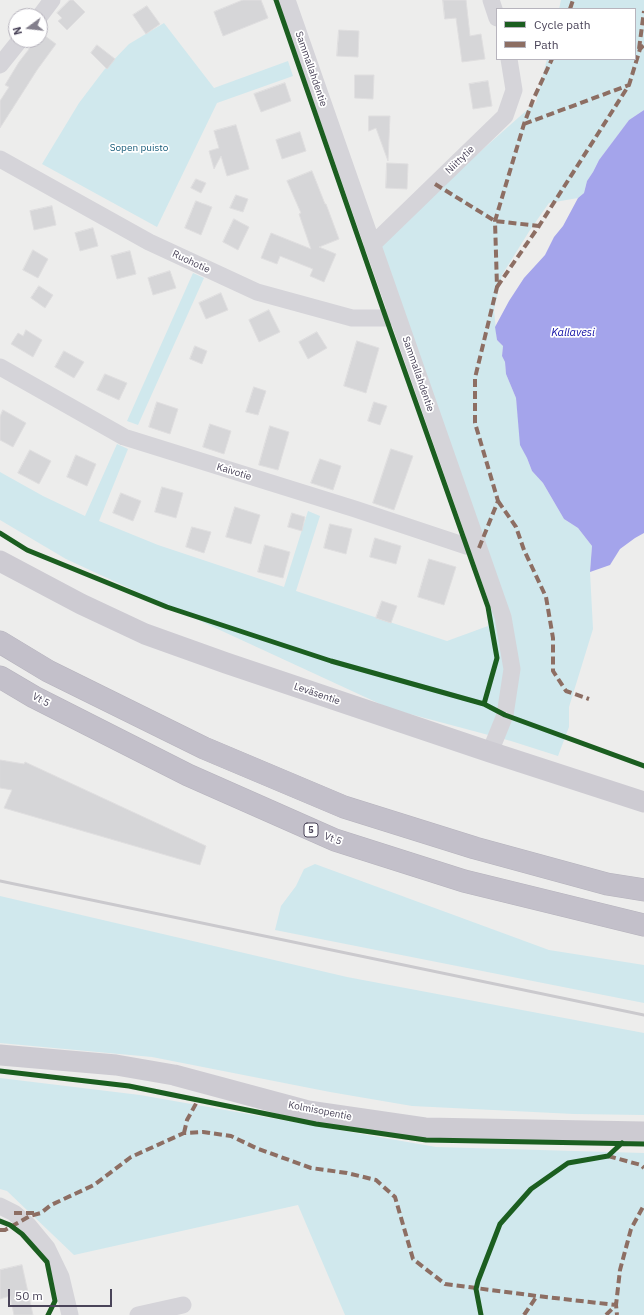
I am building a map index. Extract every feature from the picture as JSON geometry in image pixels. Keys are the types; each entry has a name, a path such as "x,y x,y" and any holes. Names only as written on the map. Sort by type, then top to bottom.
{"highway":[{"path":"0,642 48,670 204,748 344,807 475,848 607,884 644,890"},
{"name":"Vt 5","path":"0,677 34,697 188,775 335,840 464,881 644,925"}],"main road":[{"name":"Leväsentie","path":"0,561 80,604 146,634 233,666 644,802"},
{"name":"Kolmisopentie","path":"0,1055 123,1066 174,1075 308,1111 425,1128 644,1132"}],"street":[{"name":"Sammallahdentie","path":"287,0 503,617 512,669 505,715 490,752"},
{"path":"491,0 496,15"},
{"path":"0,66 14,48"},
{"name":"Niittytie","path":"372,245 505,116 514,90 509,60"},
{"name":"Ruohotie","path":"0,159 148,242 257,292 352,318 386,318 397,314"},
{"name":"Kaivotie","path":"0,367 124,437 355,509 466,546 479,548"},
{"path":"0,1206 14,1213 28,1225 47,1248 61,1277 70,1315"},
{"path":"138,1315 183,1305"}],"green space":[{"path":"561,0 644,0 644,110 629,120 599,160 587,181 584,193 578,198 549,203 502,275 494,310 497,340 503,346 502,356 505,362 506,374 516,398 521,445 532,471 543,483 564,519 578,528 592,546 590,572 593,629 569,707 569,727 558,756 511,741 391,709 66,559 0,520 0,472 43,496 85,516 117,444 128,449 99,521 158,545 284,587 308,511 320,516 296,591 447,641 488,626 485,543 376,244 536,102 547,60 636,60 636,8 559,8"},
{"name":"Sopen puisto","path":"164,23 214,88 288,61 293,76 217,103 157,227 42,164 79,103 104,70 129,44"},
{"path":"193,273 204,278 138,425 127,421"},
{"path":"315,864 549,950 644,965 644,1003 275,930 281,906 296,886 304,869"},
{"path":"0,896 347,977 644,1033 644,1115 574,1114 412,1106 330,1092 152,1057 0,1043"},
{"path":"0,1078 140,1095 436,1147 644,1153 644,1315 345,1315 298,1205 74,1255 7,1191 0,1189"}],"water":[{"name":"Kallavesi","path":"644,110 644,533 620,549 610,565 590,572 592,546 578,528 564,519 543,483 532,471 520,445 516,398 506,374 505,362 502,356 503,346 497,340 495,327 524,278 545,255 554,237 563,226 578,198 584,193 587,181 599,160 629,120"}],"building":[{"path":"70,0 73,0 85,12 67,30 58,21 62,18 57,13"},
{"path":"243,0 261,0 268,18 223,36 214,12"},
{"path":"443,0 466,0 470,36 481,34 485,59 462,62 456,18 445,19"},
{"path":"147,6 160,24 146,34 133,15"},
{"path":"339,30 359,31 358,57 337,56"},
{"path":"48,38 56,44 37,70 0,128 0,101 9,87 5,85 30,48 48,48"},
{"path":"97,45 115,59 107,69 91,53"},
{"path":"355,75 374,75 373,99 355,98"},
{"path":"488,81 492,106 473,109 469,84"},
{"path":"285,83 291,101 261,112 254,94"},
{"path":"369,116 390,116 388,161 376,128 369,131"},
{"path":"236,125 249,169 227,176 221,156 214,169 209,151 219,148 214,131"},
{"path":"300,132 306,151 282,159 276,140"},
{"path":"387,163 408,164 407,189 386,188"},
{"path":"312,171 339,239 319,247 336,254 324,282 310,276 313,269 280,256 277,264 261,258 271,233 311,249 299,214 301,213 287,181"},
{"path":"196,179 206,183 201,193 191,188"},
{"path":"236,195 248,199 243,212 230,208"},
{"path":"196,201 212,207 201,235 185,228"},
{"path":"52,206 56,225 34,230 30,211"},
{"path":"234,219 249,227 238,250 223,242"},
{"path":"93,228 98,246 80,251 75,233"},
{"path":"33,250 48,259 38,278 23,270"},
{"path":"130,251 136,274 117,279 111,256"},
{"path":"170,271 176,288 153,295 148,278"},
{"path":"39,286 53,295 45,308 31,298"},
{"path":"221,293 228,310 206,319 199,303"},
{"path":"269,310 280,332 259,342 249,320"},
{"path":"26,330 42,340 33,357 11,344 18,333 23,336"},
{"path":"317,332 327,348 308,359 299,342"},
{"path":"357,341 379,348 366,393 344,386"},
{"path":"195,346 207,351 202,364 190,359"},
{"path":"64,351 84,362 74,378 55,367"},
{"path":"105,374 127,383 119,400 97,390"},
{"path":"254,387 266,391 258,415 246,412"},
{"path":"157,402 178,409 170,434 149,427"},
{"path":"374,402 387,406 380,425 368,421"},
{"path":"3,410 26,423 13,447 0,440 0,417"},
{"path":"210,424 231,431 224,454 203,447"},
{"path":"270,426 289,432 278,470 259,465"},
{"path":"391,449 413,456 394,510 373,503"},
{"path":"30,450 51,461 39,484 18,473"},
{"path":"76,455 96,464 87,486 67,477"},
{"path":"320,459 341,466 333,490 311,483"},
{"path":"162,487 183,493 176,518 155,512"},
{"path":"121,493 141,501 133,521 113,513"},
{"path":"235,507 260,515 251,544 226,537"},
{"path":"292,513 305,517 302,531 288,527"},
{"path":"330,524 352,529 346,554 324,548"},
{"path":"192,527 211,532 204,553 186,547"},
{"path":"375,538 401,546 396,564 370,557"},
{"path":"265,545 290,552 283,578 258,572"},
{"path":"429,559 456,567 444,605 418,597"},
{"path":"382,601 397,606 391,623 376,618"},
{"path":"0,760 24,764 25,762 206,846 200,865 4,808 12,790 0,788"},
{"path":"22,1265 33,1315 14,1315 10,1296 0,1299 0,1270"}],"railway":[{"path":"0,881 644,1015"}],"marked path":[{"path":"570,8 573,0"},
{"path":"639,49 644,11"},
{"path":"497,287 539,226 629,85 640,49 644,45"},
{"path":"479,548 498,501 475,423 475,378 497,287 495,221 524,124 533,100 552,60"},
{"path":"524,124 629,85"},
{"path":"435,184 495,221 539,226"},
{"path":"498,501 516,527 524,550 546,597 553,638 553,671 566,691 589,699"},
{"path":"184,1133 187,1120 198,1100"},
{"path":"0,1230 5,1230 30,1216 41,1213 51,1205 94,1185 131,1157 184,1133 203,1132 231,1136 256,1148 311,1168 347,1173 376,1180 395,1197 413,1259 445,1284 616,1305 617,1315"},
{"path":"608,1156 641,1165 644,1168"},
{"path":"606,1315 616,1305 620,1270 631,1229 644,1205"},
{"path":"14,1213 35,1213"},
{"path":"524,1315 537,1296"}],"cycle path":[{"path":"276,0 488,607 497,658 484,704"},
{"path":"0,533 27,550 167,607 331,661 484,704 505,715 644,766"},
{"path":"0,1071 129,1086 316,1124 426,1140 644,1144"},
{"path":"481,1315 476,1289 500,1224 531,1189 568,1163 608,1156 622,1143"},
{"path":"0,1221 10,1225 22,1234 47,1262 55,1301 48,1315"}]}
